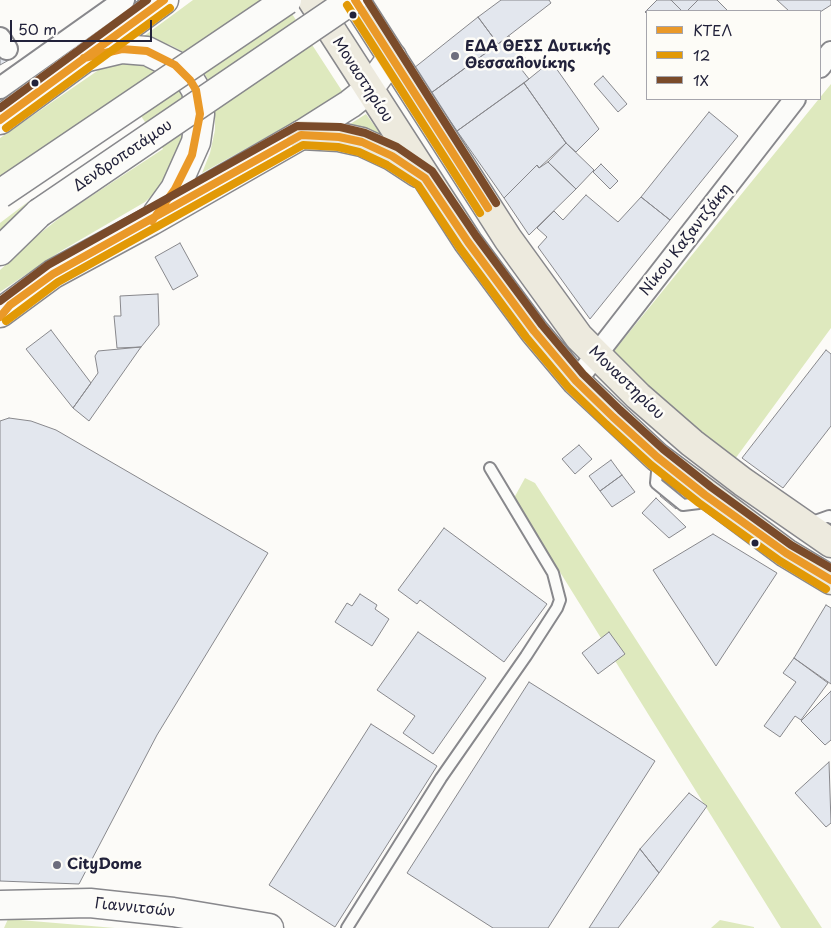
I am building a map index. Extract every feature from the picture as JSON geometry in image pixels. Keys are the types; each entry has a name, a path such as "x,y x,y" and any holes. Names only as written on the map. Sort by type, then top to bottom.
{"main road":[{"path":"0,120 164,0"},
{"path":"0,194 288,0"},
{"name":"Μοναστηρίου","path":"312,0 425,178 504,291 576,381 657,457 799,533 831,542"},
{"name":"Μοναστηρίου","path":"353,0 392,57 508,239 562,315 597,356 692,443 799,533 831,580"},
{"name":"Δενδροποτάμου","path":"0,252 38,214 353,0"},
{"path":"84,58 122,49 147,51 175,65 190,80 196,90 200,114 192,155 175,189 151,221"},
{"path":"3,312 53,274 151,221 301,135 368,89 392,57"},
{"path":"301,135 339,137 362,142 392,156 425,178"},
{"name":"Γιαννιτσών","path":"0,905 90,903 173,912 269,928"}],"street":[{"path":"0,88 124,0"},
{"path":"821,66 831,52"},
{"name":"Νίκου Καζαντζάκη","path":"576,381 794,100"}],"lane":[{"path":"347,928 441,778 526,656 557,608 560,600 553,573 490,468"},
{"path":"656,472 656,483 684,505 698,503"},
{"path":"799,533 829,516 831,518"}],"green space":[{"path":"193,0 283,0 344,94 202,173 210,153 215,130 215,105 212,87 203,71 187,54 170,45 140,39"},
{"path":"122,61 153,68 174,83 183,97 186,131 166,177 157,191 145,202 61,251 0,292 0,270 33,239 67,212 163,149 125,92 0,184 0,138 100,69"},
{"path":"831,84 831,328 735,459 609,357 818,100 821,100 821,96"},
{"path":"366,114 384,139 347,126"},
{"path":"29,201 0,232 0,223"},
{"path":"525,478 535,483 822,928 781,928 514,498"},
{"path":"8,919 115,928 4,928"},
{"path":"720,920 754,927 754,928 711,928"}],"building":[{"path":"501,0 549,0 551,3 498,44 478,17"},
{"path":"657,0 671,0 681,10 647,10"},
{"path":"671,0 698,0 688,10 681,10"},
{"path":"698,0 717,0 727,10 688,10"},
{"path":"777,0 831,0 831,5 821,11 788,10"},
{"name":"ΕΔΑ ΘΕΣΣ Δυτικής Θεσσαλονίκης","path":"478,17 498,44 431,93 414,68"},
{"path":"509,36 526,59 518,65 529,79 457,131 431,93"},
{"path":"0,46 9,60 0,65"},
{"path":"551,61 599,129 576,152 566,143 524,83"},
{"path":"603,76 627,104 618,112 594,84"},
{"path":"524,83 566,143 539,168 537,165 504,198 457,131"},
{"path":"709,112 738,136 670,220 641,197"},
{"path":"566,143 594,170 576,189 548,162"},
{"path":"548,162 576,189 529,235 504,198 537,165 539,168"},
{"path":"601,164 618,181 610,189 593,172"},
{"path":"586,195 618,222 641,197 670,220 590,319 538,247 547,237 537,228 554,211 563,220"},
{"path":"180,243 198,276 173,290 155,257"},
{"path":"158,294 159,325 141,347 117,348 114,316 121,316 120,296"},
{"path":"51,330 91,383 73,408 26,349"},
{"path":"141,347 89,421 73,408 98,373 95,356 98,351"},
{"path":"826,350 831,354 831,426 783,488 742,458"},
{"path":"9,418 31,421 56,430 268,553 157,735 79,884 0,881 0,421"},
{"path":"579,445 592,459 575,474 562,459"},
{"path":"611,460 622,475 600,491 589,476"},
{"path":"622,475 635,492 612,507 600,491"},
{"path":"667,487 683,500 676,509 660,496"},
{"path":"656,498 686,527 669,538 642,513"},
{"path":"444,528 547,604 504,662 420,600 417,604 398,590"},
{"path":"713,534 777,573 716,666 653,570"},
{"path":"360,594 377,605 375,609 389,619 372,646 335,622 347,603 352,606"},
{"path":"826,605 831,608 831,684 794,658"},
{"path":"418,632 486,678 433,754 403,733 415,716 377,690"},
{"path":"609,632 625,654 598,674 582,653"},
{"path":"794,658 828,683 801,720 795,716 780,737 764,726 796,682 783,673"},
{"path":"529,682 655,761 548,928 493,928 407,873"},
{"path":"831,691 831,740 825,745 801,721"},
{"path":"371,724 437,766 335,927 269,885"},
{"path":"829,762 831,823 826,827 795,793"},
{"path":"689,793 707,806 659,873 640,849"},
{"path":"640,849 659,873 618,928 589,928"}],"transit line":[{"name":"1Χ","path":"0,108 147,0"},
{"name":"ΚΤΕΛ","path":"0,120 164,0"},
{"name":"ΚΤΕΛ","path":"355,0 488,208"},
{"name":"1Χ","path":"367,0 496,203"},
{"name":"12","path":"347,5 480,213"},
{"name":"12","path":"6,128 170,8"},
{"name":"ΚΤΕΛ","path":"84,58 122,49 147,51 175,65 190,80 196,90 200,114 192,155 175,189 152,221"},
{"name":"1Χ","path":"0,301 48,265 297,126 340,127 365,133 397,147 432,171 476,236 542,325 583,374 620,410 663,449 711,487 791,545 831,568"},
{"name":"ΚΤΕΛ","path":"0,317 10,305 53,274 301,135 339,137 362,142 392,156 425,178 468,242 534,331 576,381 613,417 657,457 705,495 786,553 831,580"},
{"name":"12","path":"6,321 58,282 303,145 338,147 359,152 387,165 418,185 460,248 526,337 568,387 606,424 651,465 699,503 780,561 826,589"}],"place":[{"name":"ΕΔΑ ΘΕΣΣ Δυτικής Θεσσαλονίκης","path":"455,56"},
{"name":"CityDome","path":"57,865"}]}
